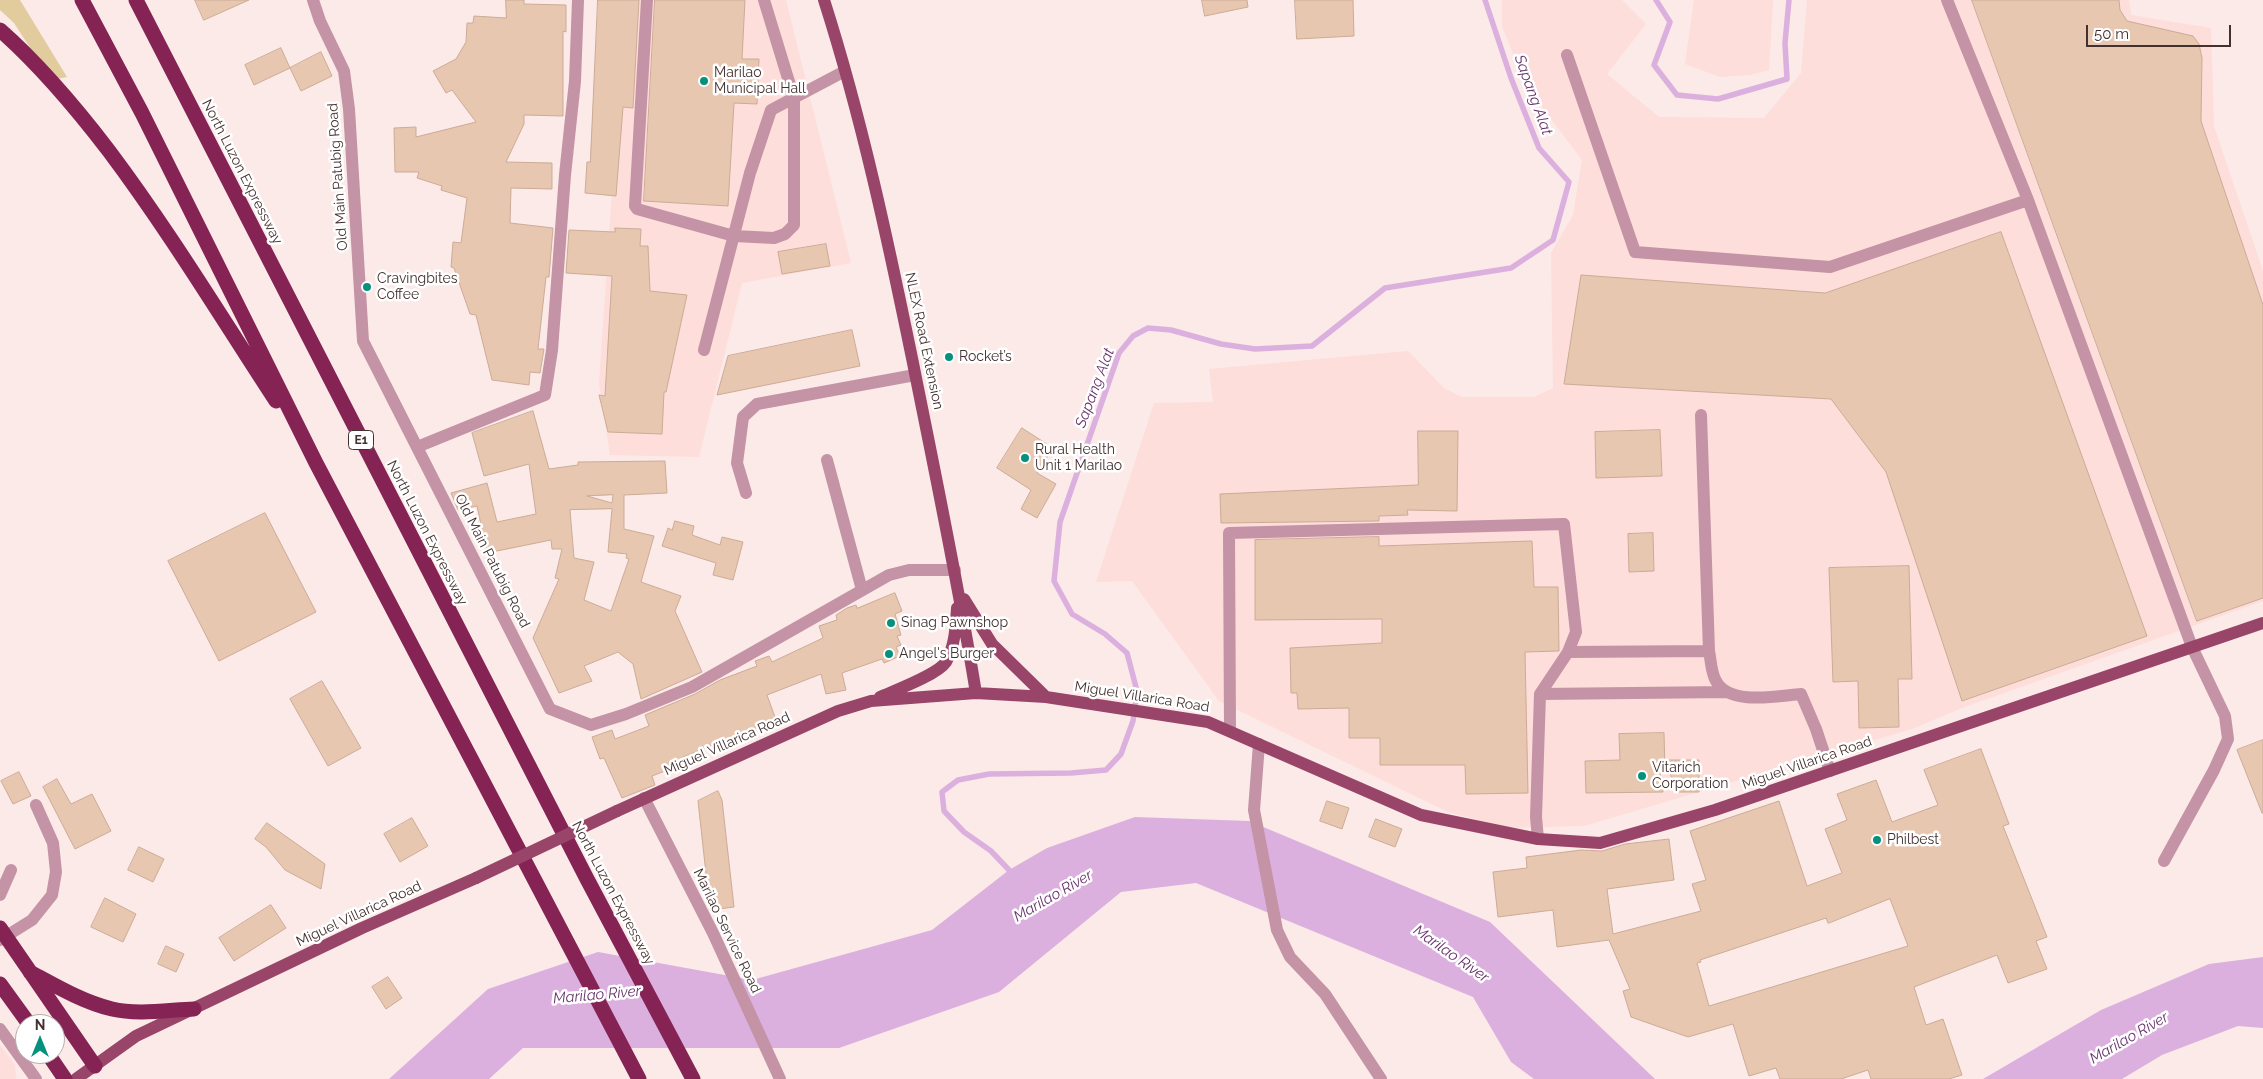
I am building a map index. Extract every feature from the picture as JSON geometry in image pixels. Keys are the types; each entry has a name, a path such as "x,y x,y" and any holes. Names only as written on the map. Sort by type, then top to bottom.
{"highway":[{"path":"82,0 142,112 316,463 639,1079"},
{"name":"North Luzon Expressway","path":"136,0 587,879 693,1079"},
{"path":"0,30 51,80 88,123 131,181 316,463"},
{"path":"2,935 95,1066"},
{"path":"30,972 84,1000 113,1010 194,1009"},
{"path":"0,984 22,1014"},
{"path":"55,1064 65,1079"}],"main road":[{"name":"NLEX Road Extension","path":"824,0 877,193 955,570 976,693"},
{"path":"959,591 992,644 1046,697"},
{"path":"871,700 917,681 945,663 955,636 959,591"},
{"name":"Miguel Villarica Road","path":"76,1079 136,1036 362,928 476,878 644,798 838,711 871,700 976,693 1046,697 1208,722 1421,815 1538,839 1600,844 1715,810 2263,623"}],"street":[{"name":"Old Main Patubig Road","path":"313,0 320,21 344,71 349,109 363,341 550,708 591,725 626,714 692,687 888,575 909,570 955,570"},
{"path":"417,447 545,395 552,350 565,176 575,81 578,0"},
{"path":"647,0 635,206 637,209 734,236 774,238 785,234 794,225 794,98 764,0"},
{"path":"1947,0 2028,200 2192,646 2225,716 2228,739 2214,770 2164,861"},
{"path":"1567,55 1634,252 1830,267 2028,200"},
{"path":"704,350 750,173 771,110 845,71"},
{"path":"746,493 737,463 744,417 757,404 915,375"},
{"path":"1701,415 1709,651 1716,682 1727,692 1739,698 1800,694 1816,729 1830,771"},
{"path":"827,460 862,590"},
{"path":"1230,731 1229,533 1564,524 1576,632 1568,652 1540,694 1536,818 1538,839"},
{"path":"1568,652 1709,651"},
{"path":"1540,694 1727,692"},
{"path":"1259,744 1254,810 1276,930 1290,957 1325,994 1381,1079"},
{"name":"Marilao Service Road","path":"644,798 713,934 780,1079"},
{"path":"2,935 32,920 52,895 56,872 53,843 36,805"},
{"path":"0,895 11,870"},
{"path":"0,1029 36,1079"}],"shaded area":[{"path":"0,0 20,0 67,77 51,80 14,23 0,10"},
{"path":"625,0 786,0 851,263 742,283 699,457 610,455 599,383"},
{"path":"1502,0 1622,0 1646,24 1607,74 1659,117 1764,118 1801,73 1807,0 2129,0 2131,15 2211,28 2214,126 2263,271 2263,601 1962,708 1912,729 1584,826 1507,828 1448,812 1219,701 1132,581 1096,582 1154,403 1213,402 1209,369 1408,351 1444,388 1462,397 1534,397 1553,388 1551,253 1573,215 1582,160 1527,87 1502,27"},
{"path":"1694,0 1773,0 1769,70 1750,75 1720,77 1685,64"},
{"path":"0,1045 15,1065 16,1079 0,1079"}],"water":[{"name":"Marilao River","path":"1135,817 1249,821 1490,922 1655,1079 1534,1079 1511,1062 1473,997 1196,883 1121,892 999,992 839,1048 523,1048 489,1079 389,1079 488,989 598,952 752,980 932,930 1009,870 1047,848"},
{"name":"Marilao River","path":"2263,957 2263,1028 2238,1026 2162,1055 2122,1079 1983,1079 2101,1010 2209,964"}],"building":[{"path":"195,0 249,0 204,20"},
{"path":"506,0 524,0 524,4 566,5 566,32 563,31 563,116 524,115 524,124 506,162 552,163 552,189 511,188 510,223 553,228 549,277 546,277 538,349 544,349 540,373 530,372 529,385 492,380 476,315 470,314 454,268 451,267 453,242 461,243 467,198 441,190 442,186 417,178 419,172 395,172 394,128 416,127 416,137 476,122 452,90 446,93 433,71 456,59 466,42 467,23 473,23 474,16 506,18"},
{"path":"598,0 639,0 633,108 623,107 616,196 585,193 587,162 590,162"},
{"name":"Marilao Municipal Hall","path":"655,0 745,0 742,59 759,59 757,104 734,103 728,206 644,201"},
{"path":"1202,0 1247,0 1248,7 1205,16"},
{"path":"1295,0 1353,0 1354,36 1297,39"},
{"path":"1972,0 2119,0 2120,10 2127,21 2193,36 2199,44 2202,58 2201,121 2263,305 2263,598 2197,621"},
{"path":"281,48 290,68 254,85 245,65"},
{"path":"321,52 332,76 301,91 290,68"},
{"path":"615,228 641,229 640,246 648,246 650,291 687,295 666,392 664,392 662,434 608,432 599,395 605,396 612,276 566,273 569,230 615,232"},
{"path":"2001,232 2147,636 1962,701 1886,472 1831,399 1564,384 1581,275 1825,293"},
{"path":"826,244 830,266 782,274 778,252"},
{"path":"852,330 860,366 717,395 728,356"},
{"path":"533,411 549,469 578,465 578,462 665,461 667,493 624,495 624,529 654,536 641,582 681,596 675,611 702,672 641,699 633,664 618,652 584,666 592,681 559,693 533,638 559,579 555,578 562,549 552,549 551,540 487,553 477,506 458,510 451,493 487,483 497,522 536,514 529,464 484,476 472,433","holes":["613,495 612,503 587,496","612,509 608,552 627,554 626,558 629,559 611,611 584,600 594,562 574,558 570,510"]},
{"name":"Rural Health Unit 1 Marilao","path":"1022,428 1053,448 1037,473 1056,484 1037,518 1021,509 1031,490 997,468"},
{"path":"1660,430 1662,476 1596,478 1595,432"},
{"path":"1418,431 1458,431 1457,511 1407,510 1408,515 1379,516 1379,521 1221,523 1220,494 1418,485"},
{"path":"265,513 316,612 219,661 168,561"},
{"path":"675,521 694,526 692,535 720,545 722,537 743,542 733,580 713,575 716,563 662,546 668,528 672,530"},
{"path":"1653,533 1654,571 1629,572 1628,534"},
{"path":"1379,537 1379,546 1532,541 1534,587 1558,587 1559,651 1525,652 1528,793 1466,794 1465,765 1380,765 1380,738 1349,738 1349,708 1298,709 1297,693 1291,693 1290,648 1382,643 1382,619 1255,620 1255,540"},
{"path":"1909,566 1912,679 1898,679 1899,727 1859,728 1858,681 1833,682 1829,568"},
{"path":"895,593 902,611 895,614 901,635 897,636 901,645 896,647 900,656 884,663 882,659 842,673 846,690 826,694 821,674 767,695 776,720 683,757 686,763 652,776 655,785 622,798 604,758 600,759 592,737 612,730 615,739 649,726 645,715 695,694 720,680 757,666 755,661 769,656 772,662 823,638 819,626 837,620 836,615 847,608 856,605 857,608"},
{"path":"322,681 361,748 328,766 290,699"},
{"name":"Vitarich Corporation","path":"1664,733 1665,771 1660,772 1663,792 1586,793 1585,761 1620,760 1619,734"},
{"path":"2263,740 2263,813 2262,813 2237,750"},
{"path":"1981,749 2009,824 2003,826 2047,937 2036,941 2047,969 2008,983 1997,955 1914,987 1926,1025 1943,1019 1962,1075 1949,1079 1871,1079 1868,1070 1841,1079 1780,1079 1776,1068 1749,1076 1733,1024 1688,1037 1631,1017 1623,991 1630,989 1609,940 1557,947 1553,910 1498,917 1493,872 1527,868 1526,857 1581,850 1602,851 1625,844 1669,839 1674,880 1607,889 1613,934 1701,911 1692,884 1706,880 1690,831 1779,801 1807,886 1842,873 1825,829 1847,820 1837,794 1876,780 1892,822 1938,805 1924,770","holes":["1890,899 1908,946 1709,1006 1697,963 1701,962 1700,960 1826,918 1828,923"]},
{"path":"1666,760 1699,760 1699,792 1677,792"},
{"path":"19,772 31,796 13,804 1,781"},
{"path":"57,779 71,804 92,794 111,831 75,849 43,787"},
{"path":"718,791 722,800 734,907 710,910 698,801"},
{"path":"1327,801 1349,808 1342,829 1320,821"},
{"path":"412,818 428,846 400,862 384,834"},
{"path":"1376,819 1402,829 1395,847 1369,837"},
{"path":"267,823 325,864 321,889 285,870 266,847 255,839"},
{"path":"139,847 164,859 153,882 128,870"},
{"path":"105,898 136,914 123,942 91,927"},
{"path":"271,905 286,928 234,961 219,938"},
{"path":"166,946 184,954 176,972 158,964"},
{"path":"388,977 402,998 386,1009 372,987"}],"waterway":[{"name":"Sapang Alat","path":"1010,876 1009,870 991,851 964,832 944,811 942,792 958,780 989,774 1071,773 1106,770 1121,754 1133,721 1137,691 1127,653 1105,634 1072,614 1054,581 1060,522 1119,353 1133,336 1148,328 1171,330 1221,344 1255,349 1312,346 1385,288 1511,268 1553,240 1569,182 1539,148 1511,78 1485,0"},
{"name":"Sapang Alat","path":"1656,0 1670,22 1654,65 1677,95 1718,99 1787,79 1785,43 1789,0"}],"place":[{"name":"Marilao Municipal Hall","path":"704,81"},
{"name":"Cravingbites Coffee","path":"367,287"},
{"name":"Rocket’s","path":"949,357"},
{"name":"Rural Health Unit 1 Marilao","path":"1025,458"},
{"name":"Sinag Pawnshop","path":"891,623"},
{"name":"Angel's Burger","path":"889,654"},
{"name":"Vitarich Corporation","path":"1642,776"},
{"name":"Philbest","path":"1877,840"}]}
